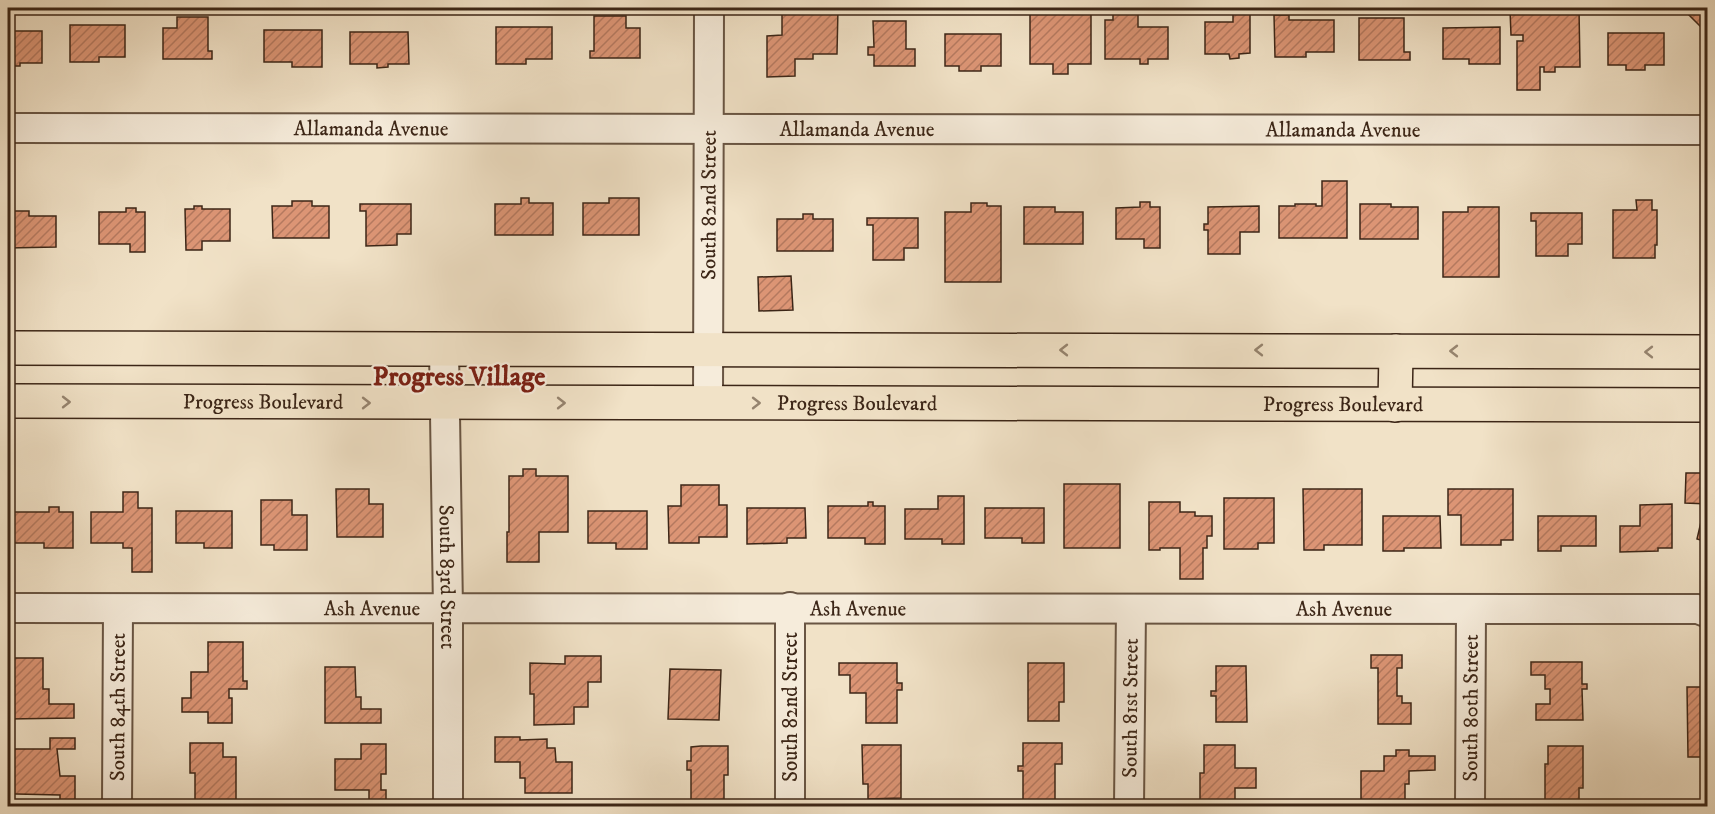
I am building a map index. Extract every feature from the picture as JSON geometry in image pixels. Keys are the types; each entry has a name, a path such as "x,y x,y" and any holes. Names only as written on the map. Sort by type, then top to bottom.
{"main road":[{"path":"8,348 1707,352"},
{"path":"1395,405 1396,351"},
{"name":"Progress Boulevard","path":"8,401 445,404 1707,405"}],"street":[{"name":"South 82nd Street","path":"708,403 709,8"},
{"name":"Allamanda Avenue","path":"8,128 1707,130"},
{"name":"South 83rd Street","path":"444,349 448,807"},
{"name":"South 82nd Street","path":"790,607 790,807"},
{"name":"Ash Avenue","path":"8,608 1698,609 1707,613"},
{"name":"South 84th Street","path":"117,807 118,609"},
{"name":"South 81st Street","path":"1129,807 1131,609"},
{"name":"South 80th Street","path":"1470,807 1471,610"}],"building":[{"path":"782,8 838,8 837,54 813,54 813,59 795,59 795,76 767,77 767,36 782,35"},
{"path":"1030,8 1091,8 1091,64 1068,64 1068,74 1053,74 1053,64 1030,64"},
{"path":"1697,8 1708,8 1708,34 1689,15"},
{"path":"1579,9 1580,67 1555,67 1555,72 1544,72 1544,67 1540,67 1540,90 1517,90 1517,41 1523,41 1523,35 1511,35 1510,10"},
{"path":"1113,12 1138,12 1138,27 1168,27 1168,59 1148,59 1148,64 1140,64 1140,59 1105,59 1105,20 1113,20"},
{"path":"1250,12 1250,53 1239,54 1239,58 1230,59 1229,54 1205,54 1205,22 1233,22 1233,13"},
{"path":"1274,15 1289,15 1289,20 1334,20 1334,52 1306,52 1306,57 1275,57"},
{"path":"594,16 626,16 626,28 640,28 640,58 590,58 590,51 594,51"},
{"path":"177,17 208,17 208,51 212,51 212,59 163,59 163,28 177,28"},
{"path":"1359,18 1404,18 1404,52 1410,52 1410,60 1359,60"},
{"path":"873,21 906,21 906,49 915,49 915,66 874,66 874,55 868,55 868,47 874,47"},
{"path":"70,25 125,25 125,57 99,57 99,62 70,62"},
{"path":"496,27 552,27 552,59 526,59 526,64 496,64"},
{"path":"1500,27 1500,64 1469,64 1469,59 1443,59 1443,28"},
{"path":"264,30 322,30 322,67 292,67 292,62 264,62"},
{"path":"8,31 42,31 42,63 20,63 20,66 8,66"},
{"path":"350,32 408,32 409,64 388,64 388,67 377,68 377,64 350,64"},
{"path":"1608,33 1664,33 1664,65 1645,65 1645,70 1626,70 1626,65 1608,65"},
{"path":"945,34 1001,34 1001,66 981,66 981,71 959,71 959,66 945,66"},
{"path":"1322,181 1347,181 1347,238 1279,238 1279,206 1316,204 1316,206 1322,206"},
{"path":"521,198 529,198 529,203 553,203 553,235 495,235 495,204 521,204"},
{"path":"609,198 639,198 639,235 583,235 583,203 609,203"},
{"path":"1636,200 1652,200 1652,210 1657,210 1655,258 1613,258 1613,210 1637,210"},
{"path":"292,201 312,201 312,206 329,206 329,238 273,238 272,206 292,206"},
{"path":"1140,202 1150,202 1150,207 1160,207 1160,248 1144,248 1144,239 1116,239 1116,208 1140,207"},
{"path":"971,203 1001,206 1001,282 945,282 945,212 971,212"},
{"path":"360,204 411,204 411,234 397,234 397,245 366,246 366,211 360,211"},
{"path":"1360,204 1418,207 1418,239 1360,239"},
{"path":"194,206 202,206 202,209 230,209 230,241 202,241 202,250 186,250 185,209 194,209"},
{"path":"1259,206 1259,232 1240,232 1240,254 1208,254 1208,230 1204,230 1204,224 1208,224 1208,207"},
{"path":"1024,207 1055,207 1055,212 1083,212 1083,244 1024,244"},
{"path":"1468,207 1499,207 1499,277 1443,277 1443,212 1468,212"},
{"path":"1704,207 1708,207 1708,246 1701,218 1706,216"},
{"path":"126,208 136,208 136,212 145,212 145,252 130,252 130,244 99,244 99,212 126,212"},
{"path":"8,211 29,211 29,216 56,216 56,247 8,248"},
{"path":"1531,213 1582,213 1582,244 1568,244 1568,256 1536,256 1536,221 1531,221"},
{"path":"803,214 813,214 813,219 833,219 833,251 777,251 777,219 803,219"},
{"path":"867,218 918,218 918,248 904,248 904,260 873,260 873,225 867,225"},
{"path":"791,276 793,310 759,311 758,277"},
{"path":"523,469 536,469 536,476 568,476 568,532 539,532 539,562 507,562 509,476 523,476"},
{"path":"1686,473 1708,473 1708,504 1685,503"},
{"path":"1064,484 1120,484 1120,548 1064,548"},
{"path":"681,485 719,485 719,505 727,505 727,537 699,537 699,543 669,543 668,506 681,506"},
{"path":"336,489 369,489 369,504 383,504 383,537 337,537"},
{"path":"1303,489 1362,489 1362,545 1324,545 1324,550 1304,550"},
{"path":"1448,489 1513,489 1513,540 1501,540 1501,545 1461,545 1461,515 1448,515"},
{"path":"123,492 138,492 138,508 152,508 152,572 132,572 132,548 123,548 123,543 91,543 91,512 123,512"},
{"path":"938,496 964,496 964,544 942,544 942,539 905,539 905,509 938,509"},
{"path":"1224,498 1274,498 1274,543 1258,543 1258,549 1224,549"},
{"path":"261,500 292,500 292,515 307,515 307,550 274,550 274,545 261,545"},
{"path":"868,502 873,502 873,506 885,506 885,544 865,544 865,538 828,538 828,506 868,506"},
{"path":"1149,502 1180,502 1180,512 1195,512 1195,516 1212,516 1212,536 1207,536 1207,548 1203,548 1203,579 1180,579 1180,548 1149,550"},
{"path":"1672,504 1672,548 1658,548 1658,551 1620,552 1620,526 1640,526 1640,505"},
{"path":"49,507 59,507 59,512 73,512 73,548 44,548 44,543 12,543 12,512 49,512"},
{"path":"747,508 805,508 806,538 787,538 787,543 747,544"},
{"path":"985,508 1044,508 1044,543 1022,543 1022,538 985,538"},
{"path":"1704,509 1708,510 1708,542 1697,539"},
{"path":"176,511 232,511 232,548 204,548 204,543 176,543"},
{"path":"588,511 647,511 647,549 616,549 616,543 588,543"},
{"path":"1383,516 1440,516 1441,548 1404,548 1404,551 1383,551"},
{"path":"1538,516 1596,516 1596,546 1561,546 1561,551 1538,551"},
{"path":"208,642 243,642 243,681 247,681 247,689 229,689 229,698 232,698 232,723 208,723 208,712 182,712 182,698 191,698 191,672 208,672"},
{"path":"1371,655 1402,655 1402,668 1397,668 1397,696 1402,696 1402,703 1411,703 1411,724 1378,724 1378,668 1371,668"},
{"path":"565,656 601,656 601,682 588,682 588,707 574,707 574,724 534,725 534,694 530,694 530,663 565,664"},
{"path":"13,658 43,658 43,689 49,689 49,704 74,704 74,718 8,719 8,693 13,693"},
{"path":"1531,662 1582,662 1582,684 1587,684 1587,689 1582,689 1583,720 1536,720 1536,704 1550,704 1550,689 1545,689 1545,675 1531,675"},
{"path":"839,663 897,663 897,683 902,683 902,690 897,690 897,723 866,723 866,693 850,693 850,675 839,675"},
{"path":"1028,663 1064,663 1064,702 1059,702 1059,721 1028,721"},
{"path":"1216,666 1246,666 1247,722 1216,722 1216,696 1211,696 1211,691 1216,691"},
{"path":"325,667 355,667 356,697 361,697 361,709 381,709 381,723 325,723"},
{"path":"670,669 721,670 719,720 668,719"},
{"path":"1687,687 1708,687 1708,757 1688,757"},
{"path":"495,737 520,737 520,740 547,739 547,748 555,748 556,762 572,762 572,793 525,793 525,778 520,778 520,762 495,762"},
{"path":"50,738 75,738 75,749 57,749 60,776 75,776 75,800 60,800 60,795 16,794 10,794 10,799 8,799 8,749 50,749"},
{"path":"190,743 223,743 223,757 236,757 236,801 195,801 195,773 190,773"},
{"path":"1023,743 1062,743 1062,764 1055,764 1055,800 1023,801 1023,771 1018,771 1018,766 1023,766"},
{"path":"361,744 386,744 386,774 381,774 381,790 386,790 386,800 369,800 369,790 335,790 335,759 361,759"},
{"path":"862,745 901,745 901,798 868,799 868,784 863,784"},
{"path":"1204,745 1235,745 1235,768 1256,768 1256,788 1235,788 1235,802 1200,803 1200,773 1204,773"},
{"path":"728,746 728,775 724,775 724,804 691,804 691,770 687,770 687,761 691,761 691,747"},
{"path":"1548,746 1583,746 1583,788 1579,788 1579,801 1545,801 1545,764 1548,764"},
{"path":"1396,750 1409,750 1409,756 1435,756 1435,770 1409,771 1409,784 1405,784 1405,801 1361,801 1361,771 1384,771 1384,756 1396,756"}],"district":[{"name":"Progress Village","path":"459,376"}]}
